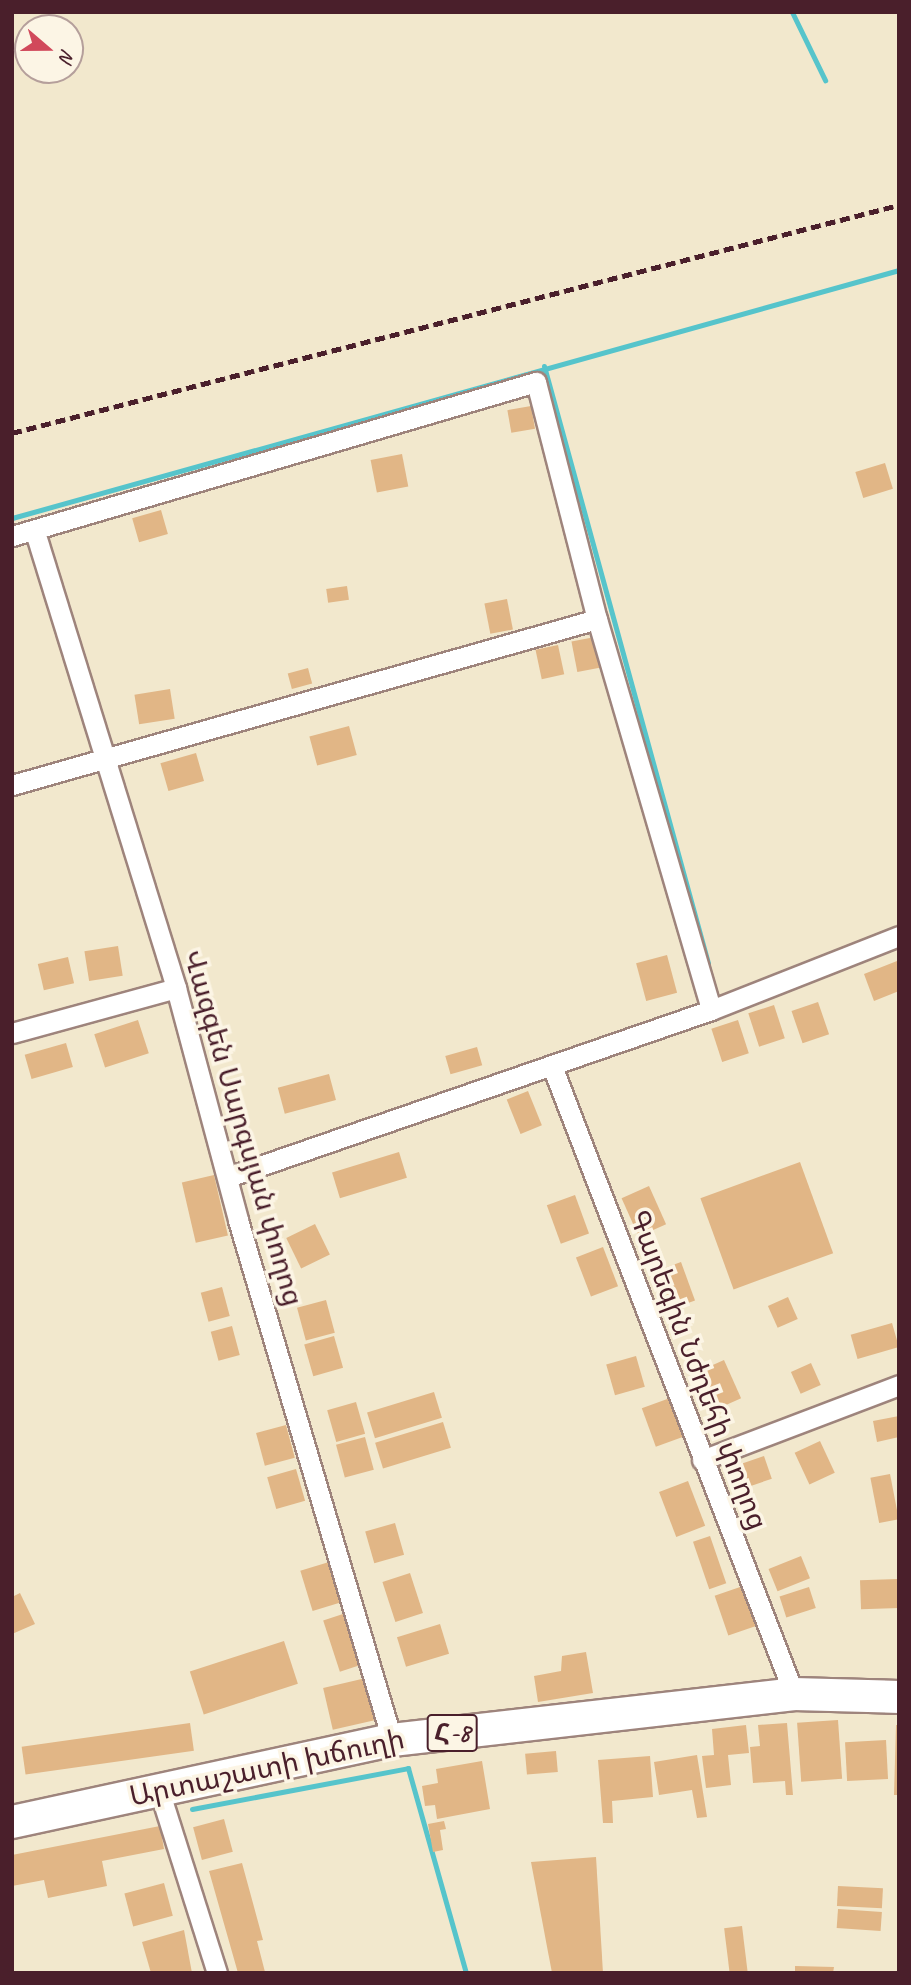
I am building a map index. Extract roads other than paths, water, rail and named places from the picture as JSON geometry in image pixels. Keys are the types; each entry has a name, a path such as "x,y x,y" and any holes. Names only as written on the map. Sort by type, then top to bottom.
{"main road":[{"name":"Արտաշատի խճուղի","path":"13,1822 391,1740 794,1694 899,1697"}],"street":[{"path":"12,536 35,532 449,404 536,382 597,619 711,1010"},
{"name":"Վազգեն Սարգսյան փողոց","path":"35,532 176,988 391,1740"},
{"path":"12,785 105,761 597,619"},
{"path":"228,1177 711,1010 899,936"},
{"path":"12,1033 176,988"},
{"name":"Գարեգին Նժդեհի փողոց","path":"552,1066 794,1694"},
{"path":"702,1460 899,1385"},
{"path":"159,1790 217,1973"}],"waterway":[{"path":"792,12 825,80"},
{"path":"12,518 899,270"},
{"path":"544,366 708,963"},
{"path":"192,1809 408,1768 466,1973"}],"railway":[{"path":"12,433 899,205"}]}
